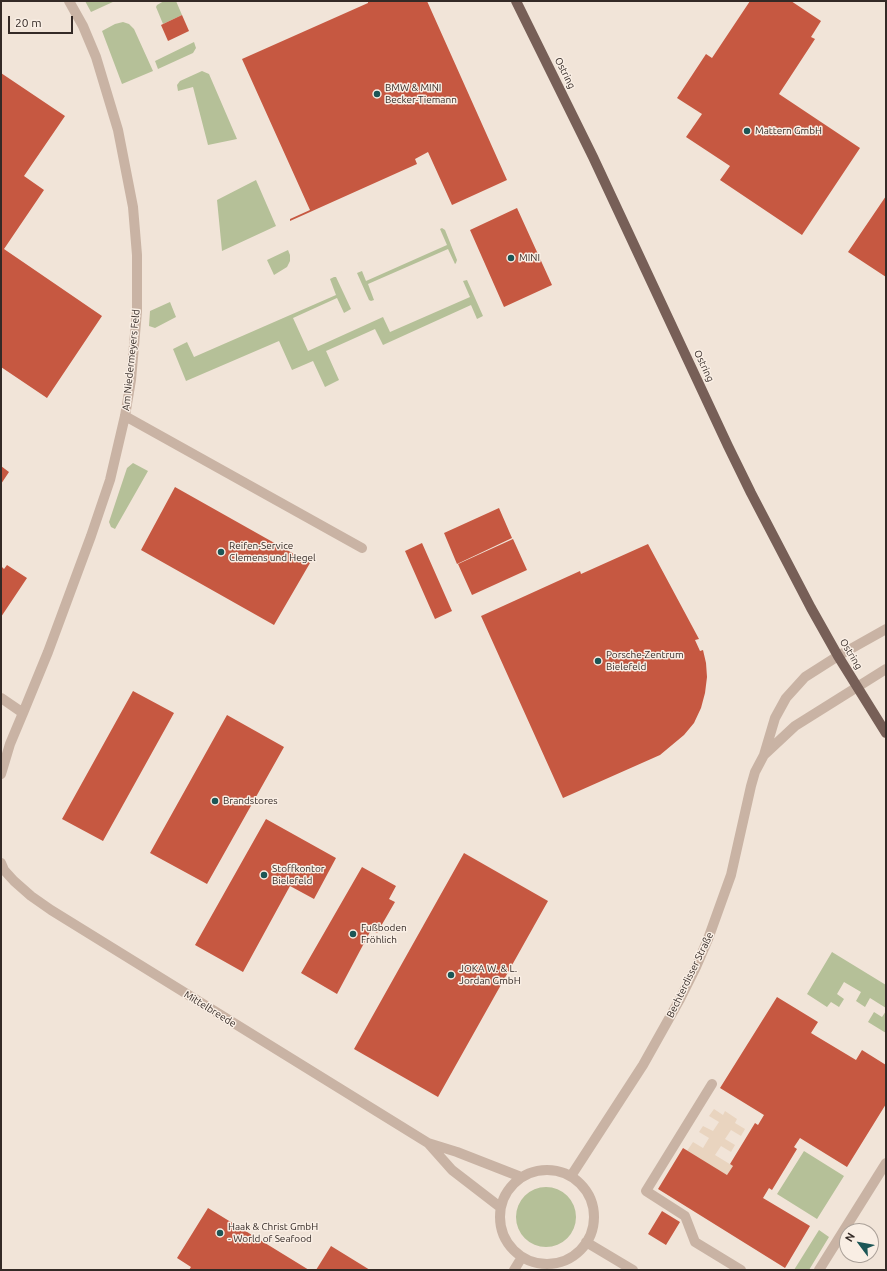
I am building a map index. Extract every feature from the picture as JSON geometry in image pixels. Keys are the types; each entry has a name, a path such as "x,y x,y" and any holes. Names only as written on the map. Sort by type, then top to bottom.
{"main road":[{"name":"Ostring","path":"516,1 593,157 728,446 783,555 838,656 886,733"}],"street":[{"name":"Am Niedermeyers Feld","path":"23,713 48,652 96,523 110,480 125,416 131,380 137,311 138,255 133,208 118,130 96,57 69,1"},
{"path":"125,416 362,548"},
{"name":"Bechterdisser Straße","path":"571,1176 643,1065 696,967 708,939 731,875 750,786 755,772 764,755 774,718 786,698 805,677 838,656 886,629"},
{"name":"Bechterdisser Straße","path":"764,755 794,726 886,669"},
{"path":"1,698 23,713 10,744 1,774"},
{"name":"Mittelbreede","path":"1,863 4,870 14,882 52,910 428,1143"},
{"path":"712,1084 646,1191 685,1216 695,1242 741,1270"},
{"path":"428,1143 458,1152 521,1177"},
{"path":"428,1143 452,1170 500,1207"},
{"path":"819,1270 886,1163"},
{"path":"538,1170 555,1170 571,1176 585,1189 593,1206 593,1225 586,1242 574,1255 557,1263 540,1263 522,1257 508,1244 501,1227 500,1207 508,1190 521,1177 538,1170"},
{"path":"586,1242 633,1270"},
{"path":"514,1270 522,1257"}],"green space":[{"path":"85,1 115,1 91,12"},
{"path":"164,1 176,1 182,15 163,24 156,7"},
{"path":"123,22 129,24 134,29 153,71 122,84 102,31 115,24"},
{"path":"194,42 196,48 193,53 158,69 155,61"},
{"path":"202,71 209,74 237,139 208,145 193,87 178,91 177,85 180,81"},
{"path":"256,180 276,226 222,251 217,200"},
{"path":"442,228 445,230 457,260 455,264 448,249 368,284 374,300 369,300 357,273 362,271 366,281 447,245 440,229"},
{"path":"288,250 290,261 287,267 274,275 267,260"},
{"path":"336,277 351,309 344,313 337,298 293,318 308,351 383,317 390,332 470,297 463,281 467,280 483,316 477,319 471,305 383,345 375,329 326,351 339,380 325,387 313,361 292,370 279,341 186,381 173,349 187,342 194,357 336,295 330,279"},
{"path":"170,302 176,317 155,328 149,326 150,311"},
{"path":"133,463 148,471 115,529 111,527 109,522 127,468"},
{"path":"832,952 886,985 886,1008 870,998 865,1007 856,1001 861,992 844,982 837,994 844,999 839,1007 831,1002 827,1007 807,994"},
{"path":"886,1011 886,1033 868,1022 874,1012 882,1017"},
{"path":"804,1151 844,1176 817,1219 777,1194"},
{"path":"540,1187 552,1187 563,1192 571,1200 576,1211 574,1229 563,1242 552,1247 540,1247 529,1242 521,1234 516,1223 516,1211 521,1200 529,1192"},
{"path":"819,1230 829,1237 809,1270 794,1270"}],"shaded area":[{"path":"714,1109 723,1115 725,1111 737,1119 735,1123 745,1129 741,1136 731,1130 725,1139 735,1145 731,1152 721,1146 715,1155 733,1166 727,1175 687,1151 693,1142 703,1148 709,1138 699,1132 703,1126 713,1131 719,1122 709,1116"}],"building":[{"path":"368,1 427,1 507,180 452,205 428,152 415,159 417,164 290,221 290,219 310,210 242,59 368,3"},
{"path":"750,1 791,1 821,21 811,37 815,39 779,94 860,148 802,235 720,180 730,166 686,137 702,114 677,98 706,54 712,58"},
{"path":"182,15 189,31 168,41 161,25"},
{"path":"1,73 65,116 24,176 44,190 4,249 102,316 47,398 1,367"},
{"path":"886,196 886,277 848,252"},
{"name":"MINI","path":"517,208 552,285 504,307 470,230"},
{"path":"1,466 9,472 1,484"},
{"path":"175,487 310,563 274,625 141,550"},
{"path":"499,508 512,538 457,564 444,533"},
{"path":"513,539 527,570 472,595 458,564"},
{"path":"422,543 452,611 435,619 405,551"},
{"path":"648,544 699,639 695,640 700,651 703,650 707,677 701,708 694,723 684,735 660,755 563,798 481,616 580,571 581,574"},
{"path":"7,565 27,578 1,617 1,566 4,569"},
{"path":"133,691 174,713 103,841 62,819"},
{"path":"227,715 284,747 207,884 150,853"},
{"path":"266,819 336,858 314,899 290,886 243,972 195,945"},
{"name":"JOKA W. & L. Jordan GmbH","path":"464,853 548,901 438,1097 354,1049"},
{"path":"362,867 396,886 389,899 395,902 377,933 371,930 337,994 301,973"},
{"path":"777,997 818,1022 811,1033 856,1060 862,1050 886,1065 886,1104 847,1167 800,1138 794,1147 797,1149 772,1190 769,1188 763,1198 810,1226 785,1268 658,1189 683,1148 727,1175 733,1166 730,1164 755,1123 758,1125 764,1115 720,1088"},
{"name":"Haak & Christ GmbH - World of Seafood","path":"208,1208 309,1270 189,1270 191,1267 177,1258"},
{"path":"662,1211 680,1222 666,1245 648,1234"},
{"name":"Haak & Christ GmbH - World of Seafood","path":"331,1246 370,1270 316,1270"}],"place":[{"name":"BMW & MINI Becker-Tiemann","path":"377,94"},
{"name":"Mattern GmbH","path":"747,131"},
{"name":"MINI","path":"511,258"},
{"name":"Reifen-Service Clemens und Hegel","path":"221,552"},
{"name":"Porsche-Zentrum Bielefeld","path":"598,661"},
{"name":"Brandstores","path":"215,801"},
{"name":"Stoffkontor Bielefeld","path":"264,875"},
{"name":"Fußboden Fröhlich","path":"353,934"},
{"name":"JOKA W. & L. Jordan GmbH","path":"451,975"},
{"name":"Haak & Christ GmbH - World of Seafood","path":"220,1233"}]}
